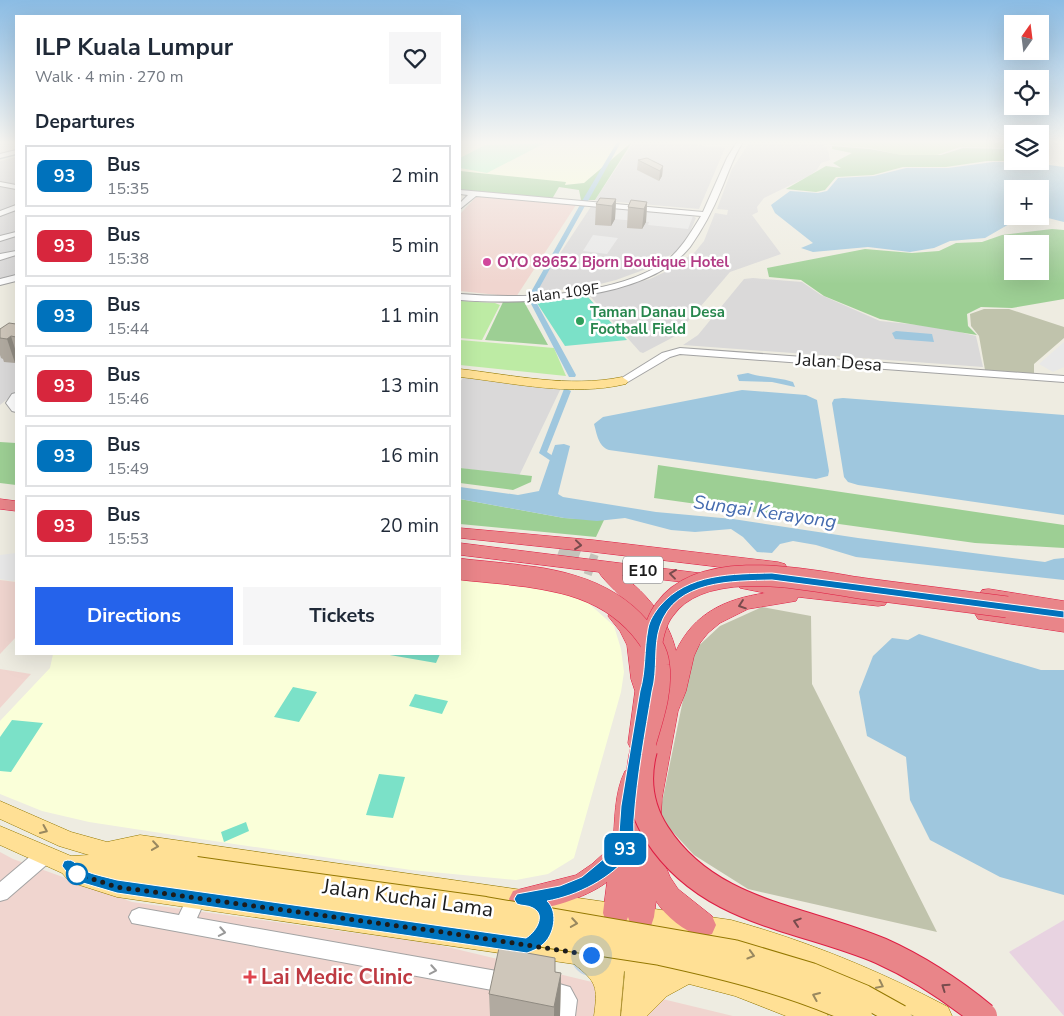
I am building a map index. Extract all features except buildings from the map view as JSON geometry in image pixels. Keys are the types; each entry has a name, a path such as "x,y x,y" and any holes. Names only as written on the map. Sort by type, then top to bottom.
{"highway":[{"path":"0,495 15,496"},
{"path":"0,504 15,506"},
{"name":"E10","path":"461,533 593,546 918,585 1002,596 1064,608"},
{"path":"461,541 514,546 558,553"},
{"path":"461,550 534,564 554,571 588,588 603,600 629,628 637,645 646,691"},
{"name":"E10","path":"461,550 572,561 825,594 998,611 1064,625"},
{"path":"461,569 559,581 589,590 624,611 645,634 657,654 659,673 657,694 640,764 639,784 643,804 650,822 666,848 685,868 698,879 724,895 757,910 864,944 902,960 937,981 984,1016"},
{"path":"608,573 646,608 660,632 667,657 665,695 667,711"},
{"path":"642,917 636,847 628,806 650,672 654,627 661,612 672,599 688,589 718,579 756,576 998,611 1064,614"},
{"path":"616,913 650,798 667,711 674,698 688,646 702,627 712,618 736,607 754,601 825,594"},
{"path":"998,611 1064,634"},
{"path":"529,900 560,892 587,881 636,847"},
{"path":"636,847 659,886 679,910 702,925"}],"main road":[{"name":"Jalan Desa","path":"461,370 578,385 611,384 622,381"},
{"name":"Jalan Kuchai Lama","path":"0,810 67,840 131,858 194,883 669,956 726,968 778,982 808,992 861,1016"},
{"path":"0,836 70,866 78,875 117,887 194,883 527,946 613,958 723,981 772,997 815,1016"},
{"path":"107,851 140,844 702,925 731,931 809,954 852,971 904,996 938,1016"},
{"name":"Jalan Kuchai Lama","path":"194,883 485,908 734,951 811,974 864,996 900,1016"},
{"path":"527,946 538,940 547,922 545,909 529,900"},
{"path":"609,1005 616,913"},
{"path":"635,1013 642,917"},
{"path":"723,981 714,972 710,960 712,943 716,938 731,931"},
{"path":"579,953 597,968 609,1005"},
{"path":"635,1013 653,990 687,973"}],"street":[{"name":"Jalan 109F","path":"461,297 502,299 586,292 638,278 673,262 686,246 716,189"},
{"path":"461,192 704,214"},
{"path":"461,206 472,194"},
{"path":"0,207 15,208"},
{"path":"0,214 15,208"},
{"path":"0,239 15,234"},
{"path":"0,257 15,253"},
{"path":"0,282 15,278"},
{"name":"Jalan Desa","path":"622,381 666,355 680,351 1064,378"},
{"path":"15,397 10,403 15,408"},
{"path":"2,888 44,855"},
{"path":"184,925 194,883"},
{"path":"139,917 558,992 564,994 567,1000 565,1016"}],"shaded area":[{"path":"0,189 15,189 15,276 0,280"},
{"path":"602,189 707,189 699,209 595,200"},
{"path":"724,189 782,189 764,198 757,207 758,212 752,215 781,254 730,272 683,327 687,330 643,353 640,352 589,295 650,279 669,270 695,252 704,241 715,213 727,215 728,210 717,209"},
{"path":"477,196 576,205 516,297 461,291 461,213"},
{"path":"592,205 691,215 696,218 687,239 679,249 654,266 616,280 592,286 534,293"},
{"path":"608,208 693,216 688,229 648,225 649,222 602,218"},
{"path":"593,235 618,238 607,254 583,251"},
{"path":"744,279 802,282 821,295 880,321 939,327 976,336 983,367 683,345 698,335"},
{"path":"984,309 1009,309 1064,327 1064,338 1034,364 1034,375 985,370 979,336 971,326 970,314"},
{"path":"0,338 15,339 15,393 0,405"},
{"path":"1064,342 1064,367 1053,372 1039,364"},
{"path":"463,378 561,388 519,476 461,468 461,381"},
{"path":"15,553 15,580 13,581 0,579 0,555"},
{"path":"461,573 538,582 586,601 614,626 621,649 624,672 621,692 574,858 548,874 516,880 411,870 89,822 42,811 0,794 0,721 50,668 53,655 461,655"},
{"path":"0,580 15,582 15,638 0,654"},
{"path":"762,607 811,616 812,684 937,932 748,889 694,855 659,817 693,651 720,626"},
{"path":"0,669 31,674 0,708"},
{"path":"0,852 13,859 132,902 435,944 733,1016 0,1016"},
{"path":"1064,920 1064,1016 1009,952"}],"green space":[{"path":"461,189 558,189 552,199 461,190"},
{"path":"575,189 602,189 595,200 581,200 579,190"},
{"path":"790,189 825,189 816,192"},
{"path":"1052,229 1064,230 1064,299 1012,308 981,307 967,314 968,326 977,335 880,319 824,296 801,280 769,277 767,268 865,249 912,253 939,251 956,243 982,242 1002,235"},
{"name":"Taman Danau Desa Football Field","path":"587,296 627,340 565,346 537,303"},
{"path":"523,300 548,345 485,340 503,302"},
{"path":"461,301 500,305 482,340 461,338"},
{"path":"461,340 554,348 566,376 461,365"},
{"path":"0,442 15,443 15,485 0,483"},
{"path":"658,465 1064,525 1064,548 975,543 654,498"},
{"path":"461,468 532,476 531,482 513,490 461,483"},
{"path":"461,499 564,518 604,520 596,537 461,524"},
{"path":"390,655 440,655 436,663"},
{"path":"293,687 317,692 299,722 274,717"},
{"path":"415,694 448,701 442,714 409,706"},
{"path":"12,720 43,723 11,772 0,771 0,737"},
{"path":"379,774 405,777 393,818 366,815"},
{"path":"246,822 249,831 224,842 221,832"}],"water":[{"path":"828,189 1004,189 1004,225 1008,225 985,238 950,241 934,248 910,252 868,247 813,252 801,248 813,243 775,213 771,205 790,191 818,193"},
{"path":"1049,189 1064,189 1064,222 1049,218"},
{"path":"896,331 932,334 934,342 895,339 892,333"},
{"path":"748,373 793,382 795,387 772,382 739,381 737,375"},
{"path":"742,390 806,395 817,400 829,471 828,476 816,479 609,450 602,446 597,436 594,424 603,417"},
{"path":"843,398 1064,415 1064,515 848,482 844,477 832,403 834,399"},
{"path":"564,444 570,446 558,494 563,497 656,512 733,519 858,538 1045,562 1064,558 1064,580 856,557 816,545 793,541 780,544 772,553 757,552 743,537 731,529 695,532 671,530 625,518 597,521 564,518 461,499 461,487 518,495 539,491 555,445"},
{"path":"919,634 1041,670 1064,670 1064,895 1000,877 930,840 910,800 906,757 867,736 859,692 873,656 892,638 908,640"}],"waterway":[{"path":"585,201 592,189"},
{"path":"534,292 583,204"},
{"path":"532,300 572,375"},
{"path":"557,465 558,462 543,453 567,391"}],"tunnel":[{"path":"558,553 595,566"}],"bus line":[{"name":"93","path":"70,866 78,875 117,887 442,932 527,946 538,940 547,922 545,909 537,902 522,899 560,892 587,881 593,878 625,849 628,806 649,680 654,627 661,612 672,599 688,589 706,582 731,577 772,577 1064,614"}],"place":[{"name":"OYO 89652 Bjorn Boutique Hotel","path":"487,262"},
{"name":"Taman Danau Desa Football Field","path":"580,321"},
{"name":"Lai Medic Clinic","path":"250,977"}],"route":[{"path":"77,874 117,887 442,932 591,955"}],"water label":[{"name":"Sungai Kerayong","path":"765,511"}]}
